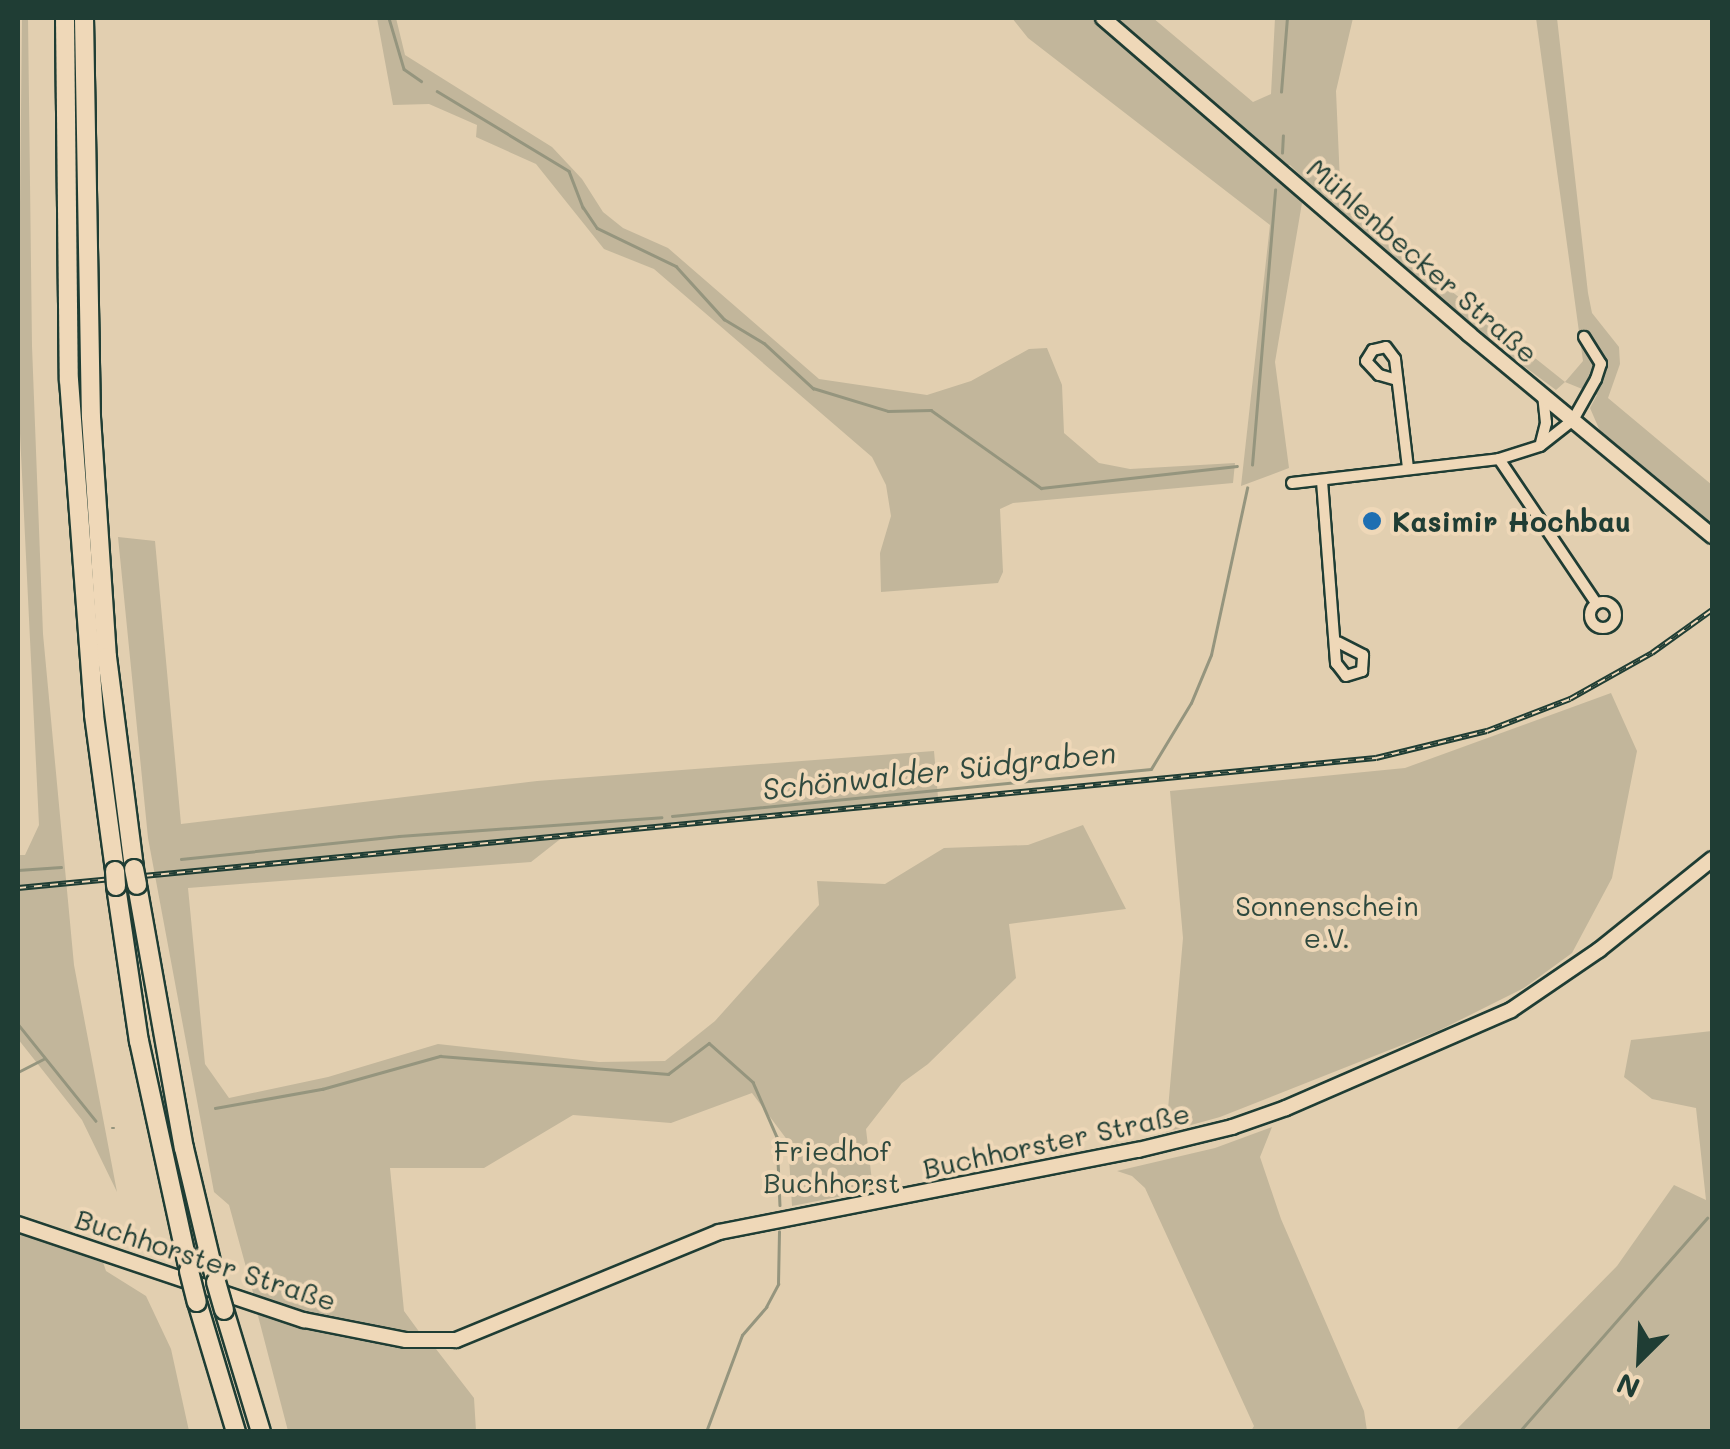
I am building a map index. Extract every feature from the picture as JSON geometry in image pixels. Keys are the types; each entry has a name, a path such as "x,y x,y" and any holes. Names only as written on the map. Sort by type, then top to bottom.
{"highway":[{"path":"65,18 70,398 94,715 139,1041 189,1271 236,1432"},
{"path":"84,18 91,417 107,657 135,876 184,1148 216,1282 262,1432"}],"main road":[{"name":"Mühlenbecker Straße","path":"1103,18 1542,396 1712,536"},
{"name":"Buchhorster Straße","path":"18,1224 304,1320 406,1340 456,1340 720,1232 1138,1150 1232,1128 1286,1108 1512,1010 1600,950 1712,859"}],"street":[{"path":"1292,483 1499,458 1540,446 1573,420 1601,364 1584,337"},
{"path":"1397,380 1408,468"},
{"path":"1540,446 1546,423 1542,396"},
{"path":"1499,458 1596,603"},
{"path":"1322,481 1338,642"}],"green space":[{"path":"22,18 28,18 32,346 43,634 74,965 117,1192 82,1120 18,1039 18,855 25,855 39,825 18,392"},
{"path":"377,18 396,18 405,55 552,147 582,179 603,212 623,228 668,248 819,379 927,395 971,381 1029,349 1047,348 1062,385 1064,433 1099,463 1130,469 1235,463 1233,483 1013,503 1000,509 1003,572 998,583 881,592 880,553 891,516 886,485 872,457 654,269 604,249 536,164 476,137 477,125 429,104 393,105"},
{"path":"1012,18 1153,18 1253,102 1271,94 1275,18 1353,18 1336,91 1340,182 1366,223 1565,382 1556,390 1464,322 1341,217 1290,165 1274,170 1303,197 1275,362 1289,468 1241,486 1270,225 1028,38"},
{"path":"1536,18 1557,18 1588,293 1592,313 1619,347 1620,364 1608,398 1712,485 1712,529 1600,431 1590,408 1597,395 1565,382 1583,361"},
{"name":"Friedhof Buchhorst","path":"118,537 155,541 181,824 537,781 934,751 938,797 568,833 531,862 188,888 205,1064 229,1098 328,1077 438,1044 599,1062 665,1061 715,1021 819,905 817,881 885,884 944,848 1028,845 1083,825 1126,909 1009,924 1016,978 928,1064 902,1083 866,1129 873,1190 792,1206 788,1141 752,1093 671,1123 573,1115 484,1168 390,1168 404,1311 423,1337 255,1300 229,1205 214,1192 148,838"},
{"name":"Sonnenschein e.V.","path":"1611,693 1637,751 1612,878 1572,953 1524,988 1440,1030 1220,1117 1166,1132 1183,938 1170,791 1405,768"},
{"path":"1712,1031 1712,1431 1455,1431 1617,1266 1674,1185 1706,1200 1696,1108 1652,1099 1624,1077 1631,1040"},
{"path":"1272,1127 1260,1157 1281,1219 1364,1411 1367,1431 1251,1431 1254,1426 1145,1188 1132,1176 1117,1171 1215,1148"},
{"path":"18,1230 102,1259 106,1271 146,1296 171,1349 189,1431 18,1432"},
{"path":"257,1312 335,1334 436,1349 474,1398 476,1431 288,1431"}],"waterway":[{"path":"389,18 404,69 421,81"},
{"name":"Schönwalder Südgraben","path":"1281,92 1287,18"},
{"path":"437,91 569,171 583,207 597,228 676,266 724,319 764,343 813,388 888,411 931,410 1041,488 1237,466"},
{"name":"Schönwalder Südgraben","path":"1282,153 1283,136"},
{"name":"Schönwalder Südgraben","path":"1252,465 1275,190"},
{"name":"Schönwalder Südgraben","path":"672,816 1151,769 1191,703 1211,655 1247,488"},
{"name":"Schönwalder Südgraben","path":"181,859 399,836 661,817"},
{"name":"Schönwalder Südgraben","path":"18,870 61,867"},
{"path":"18,1024 96,1121"},
{"path":"215,1108 322,1089 440,1056 668,1074 709,1043 753,1082 777,1137 780,1205"},
{"path":"18,1072 43,1059"},
{"path":"1519,1432 1707,1218"},
{"path":"706,1432 742,1335 766,1307 778,1284 779,1232"}],"railway":[{"path":"18,888 1376,758 1487,731 1570,699 1652,653 1712,610"}],"place":[{"name":"Kasimir Hochbau","path":"1372,521"}]}
